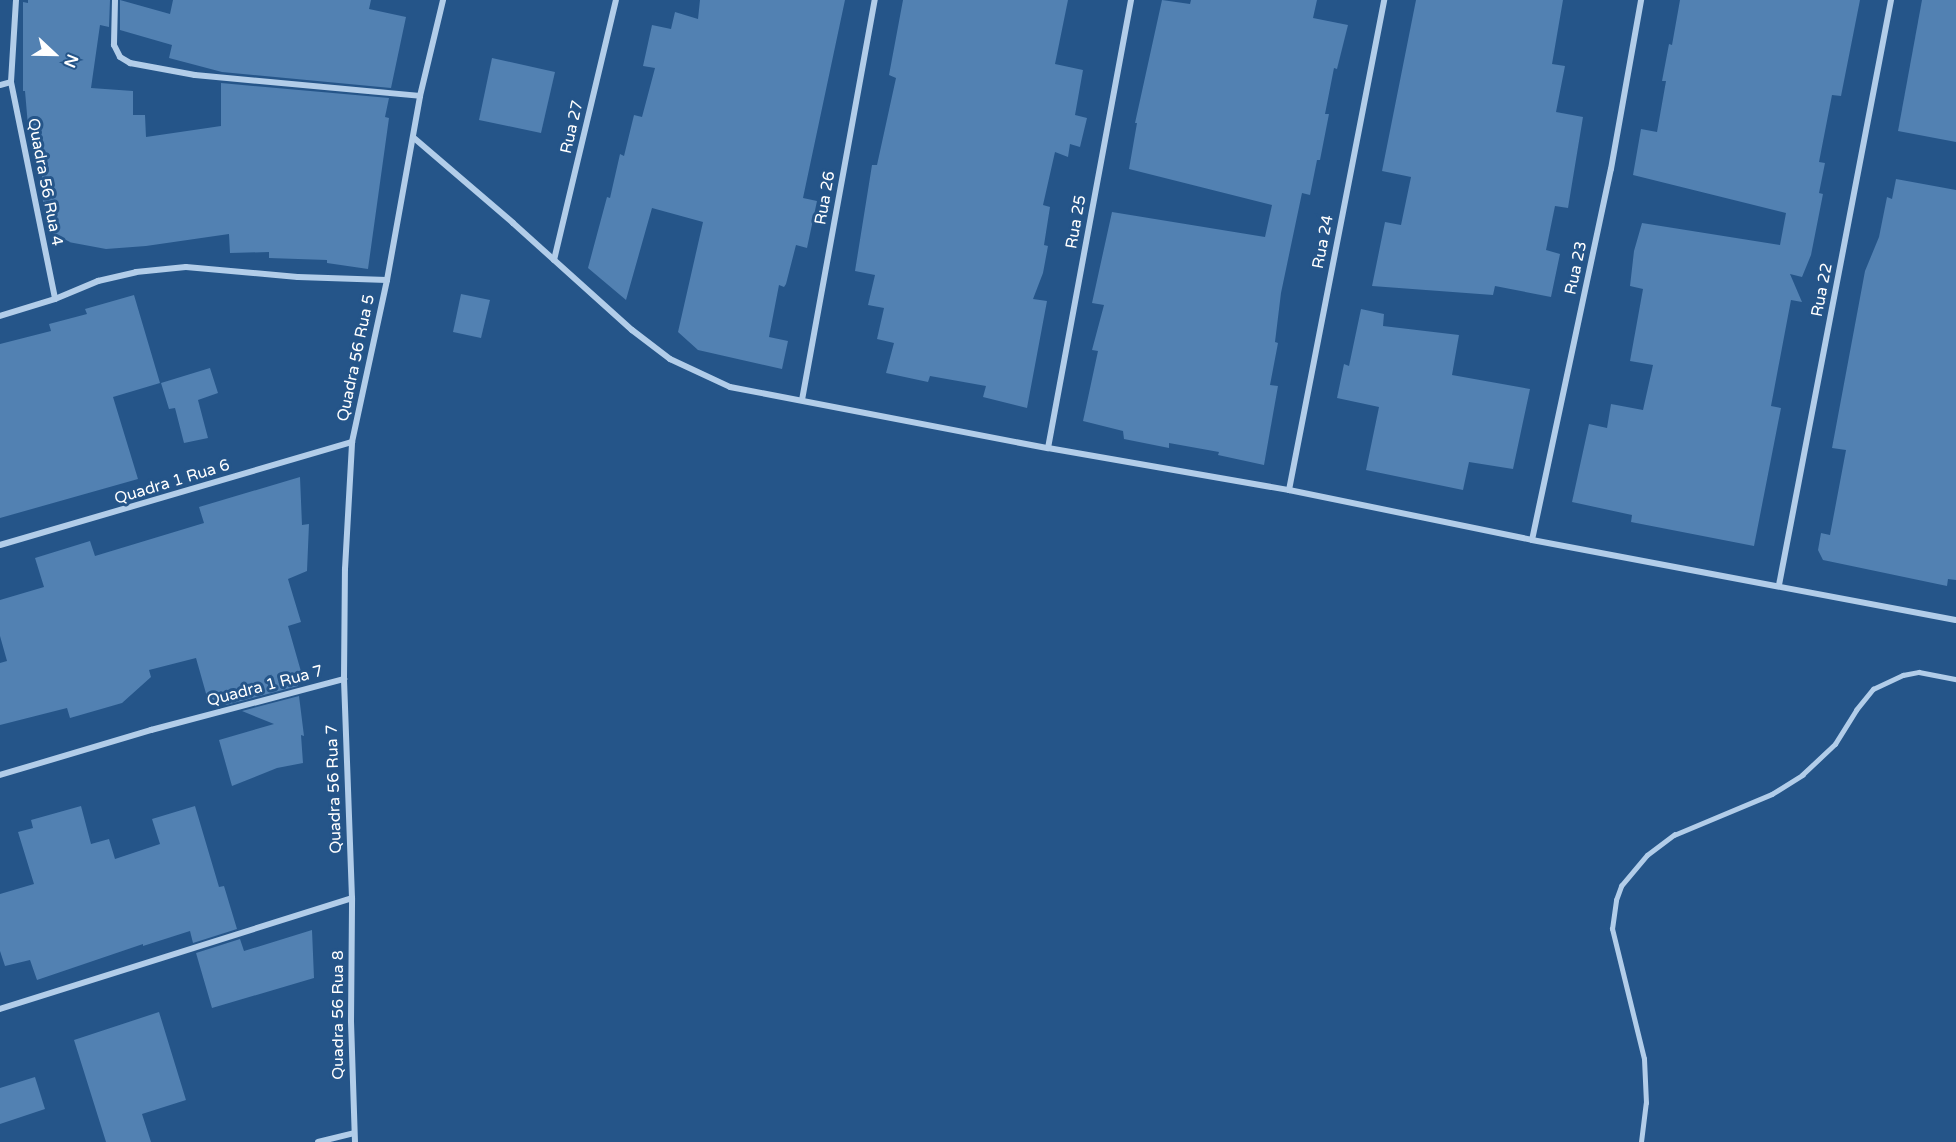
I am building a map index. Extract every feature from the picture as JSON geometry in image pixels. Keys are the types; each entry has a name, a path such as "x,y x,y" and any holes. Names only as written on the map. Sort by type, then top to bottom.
{"street":[{"name":"Quadra 56 Rua 4","path":"16,0 11,82 55,299"},
{"path":"115,0 114,45 120,57 130,63 195,75 420,96"},
{"name":"Quadra 56 Rua 5","path":"352,442 387,280 420,96 443,0"},
{"name":"Rua 27","path":"554,260 616,0"},
{"name":"Rua 26","path":"802,400 875,0"},
{"name":"Rua 25","path":"1048,448 1131,0"},
{"name":"Rua 24","path":"1289,490 1384,0"},
{"name":"Rua 23","path":"1532,540 1611,169 1641,0"},
{"name":"Rua 22","path":"1779,585 1891,0"},
{"path":"0,85 11,82"},
{"path":"414,138 632,330 670,359 730,387 1048,448 1289,490 1532,540 1956,620"},
{"path":"0,316 55,299 98,281 136,272 186,267 298,277 387,280"},
{"name":"Quadra 1 Rua 6","path":"0,545 352,442"},
{"name":"Quadra 1 Rua 7","path":"0,775 151,730 344,679 345,569 352,442"},
{"name":"Quadra 56 Rua 7","path":"344,679 352,898"},
{"path":"0,1010 352,898"},
{"name":"Quadra 56 Rua 8","path":"352,898 353,1133 355,1142"},
{"path":"318,1142 353,1133"}],"lane":[{"path":"1641,1142 1646,1103 1644,1059 1612,929 1616,900 1621,886 1647,855 1674,835 1772,794 1802,775 1835,744 1856,710 1873,689 1903,675 1920,672 1956,679"}],"building":[{"path":"28,0 110,0 109,27 100,25 91,88 133,91 133,115 145,115 146,137 221,126 221,83 389,98 385,117 389,118 368,269 327,263 327,260 269,258 269,252 230,253 229,234 146,246 106,249 63,241 55,237 47,224 39,178 42,177 41,125 28,126 25,91 23,91 23,2 28,3"},
{"path":"120,0 170,14 173,0 371,0 369,9 406,17 391,88 222,72 169,58 172,45 120,30"},
{"path":"700,0 845,0 803,198 817,201 807,248 796,245 786,284 784,287 779,285 769,337 788,341 782,369 698,350 678,332 703,222 652,208 626,300 588,268 607,197 610,198 620,154 624,156 634,115 642,117 655,68 643,66 652,25 671,29 675,12 698,19"},
{"path":"903,0 1068,0 1055,64 1083,70 1075,115 1087,118 1080,147 1070,144 1068,157 1055,152 1043,205 1050,207 1044,245 1048,246 1043,273 1033,299 1047,301 1027,408 983,397 986,386 930,376 928,382 886,373 894,343 877,339 884,308 868,305 875,275 855,271 872,165 877,165 896,78 889,75"},
{"path":"1162,0 1190,4 1191,0 1317,0 1313,18 1348,25 1337,69 1334,68 1325,114 1329,114 1320,160 1317,160 1310,195 1302,193 1281,293 1275,342 1278,343 1270,385 1278,386 1264,465 1218,455 1219,452 1169,443 1169,448 1124,439 1123,431 1083,421 1098,351 1092,350 1104,305 1092,303 1112,212 1265,237 1272,205 1129,169 1137,123 1135,123"},
{"path":"1416,0 1563,0 1552,64 1565,66 1556,112 1583,117 1568,208 1555,206 1546,250 1560,254 1551,297 1495,286 1493,295 1372,286 1385,222 1401,225 1411,177 1382,171"},
{"path":"1680,0 1860,0 1841,96 1832,95 1819,162 1825,163 1819,193 1823,194 1811,255 1802,277 1790,274 1802,302 1791,300 1771,406 1781,408 1754,546 1631,522 1632,515 1572,502 1589,424 1607,428 1611,404 1643,410 1653,365 1630,361 1643,289 1630,286 1634,251 1642,223 1780,245 1786,213 1633,175 1641,129 1657,132 1666,81 1662,81 1669,44 1672,45"},
{"path":"1922,0 1956,0 1956,142 1898,131"},
{"path":"492,58 555,72 541,133 479,120"},
{"path":"1896,179 1956,190 1956,580 1948,579 1947,586 1823,560 1818,550 1821,533 1830,535 1846,450 1832,448 1865,271 1879,237 1887,197 1892,199"},
{"path":"461,294 490,300 481,338 453,332"},
{"path":"134,295 160,383 113,397 138,479 0,518 0,344 51,331 49,324 87,314 85,309"},
{"path":"1361,309 1384,314 1383,326 1459,335 1452,375 1530,389 1513,469 1469,462 1463,490 1366,470 1379,407 1337,398 1344,364 1349,366"},
{"path":"210,368 218,393 198,400 208,438 184,443 175,408 169,409 161,383"},
{"path":"300,477 302,525 309,524 307,571 288,579 301,622 288,626 302,675 297,677 298,686 226,705 207,697 196,658 149,670 151,677 122,703 70,718 67,708 0,725 0,663 7,661 0,636 0,600 44,587 35,558 90,541 95,556 204,523 199,507"},
{"path":"299,696 304,736 301,735 303,763 277,768 232,786 219,740 274,724 242,711"},
{"path":"81,806 91,844 109,839 115,859 160,844 152,819 195,806 219,887 224,886 237,929 193,943 190,931 143,946 143,944 37,980 30,960 5,966 0,951 0,894 34,884 18,832 33,828 31,820"},
{"path":"312,930 314,978 212,1008 196,953 240,939 244,951"},
{"path":"159,1012 186,1100 142,1114 151,1142 106,1142 74,1040"},
{"path":"35,1077 45,1109 0,1124 0,1088"}]}
